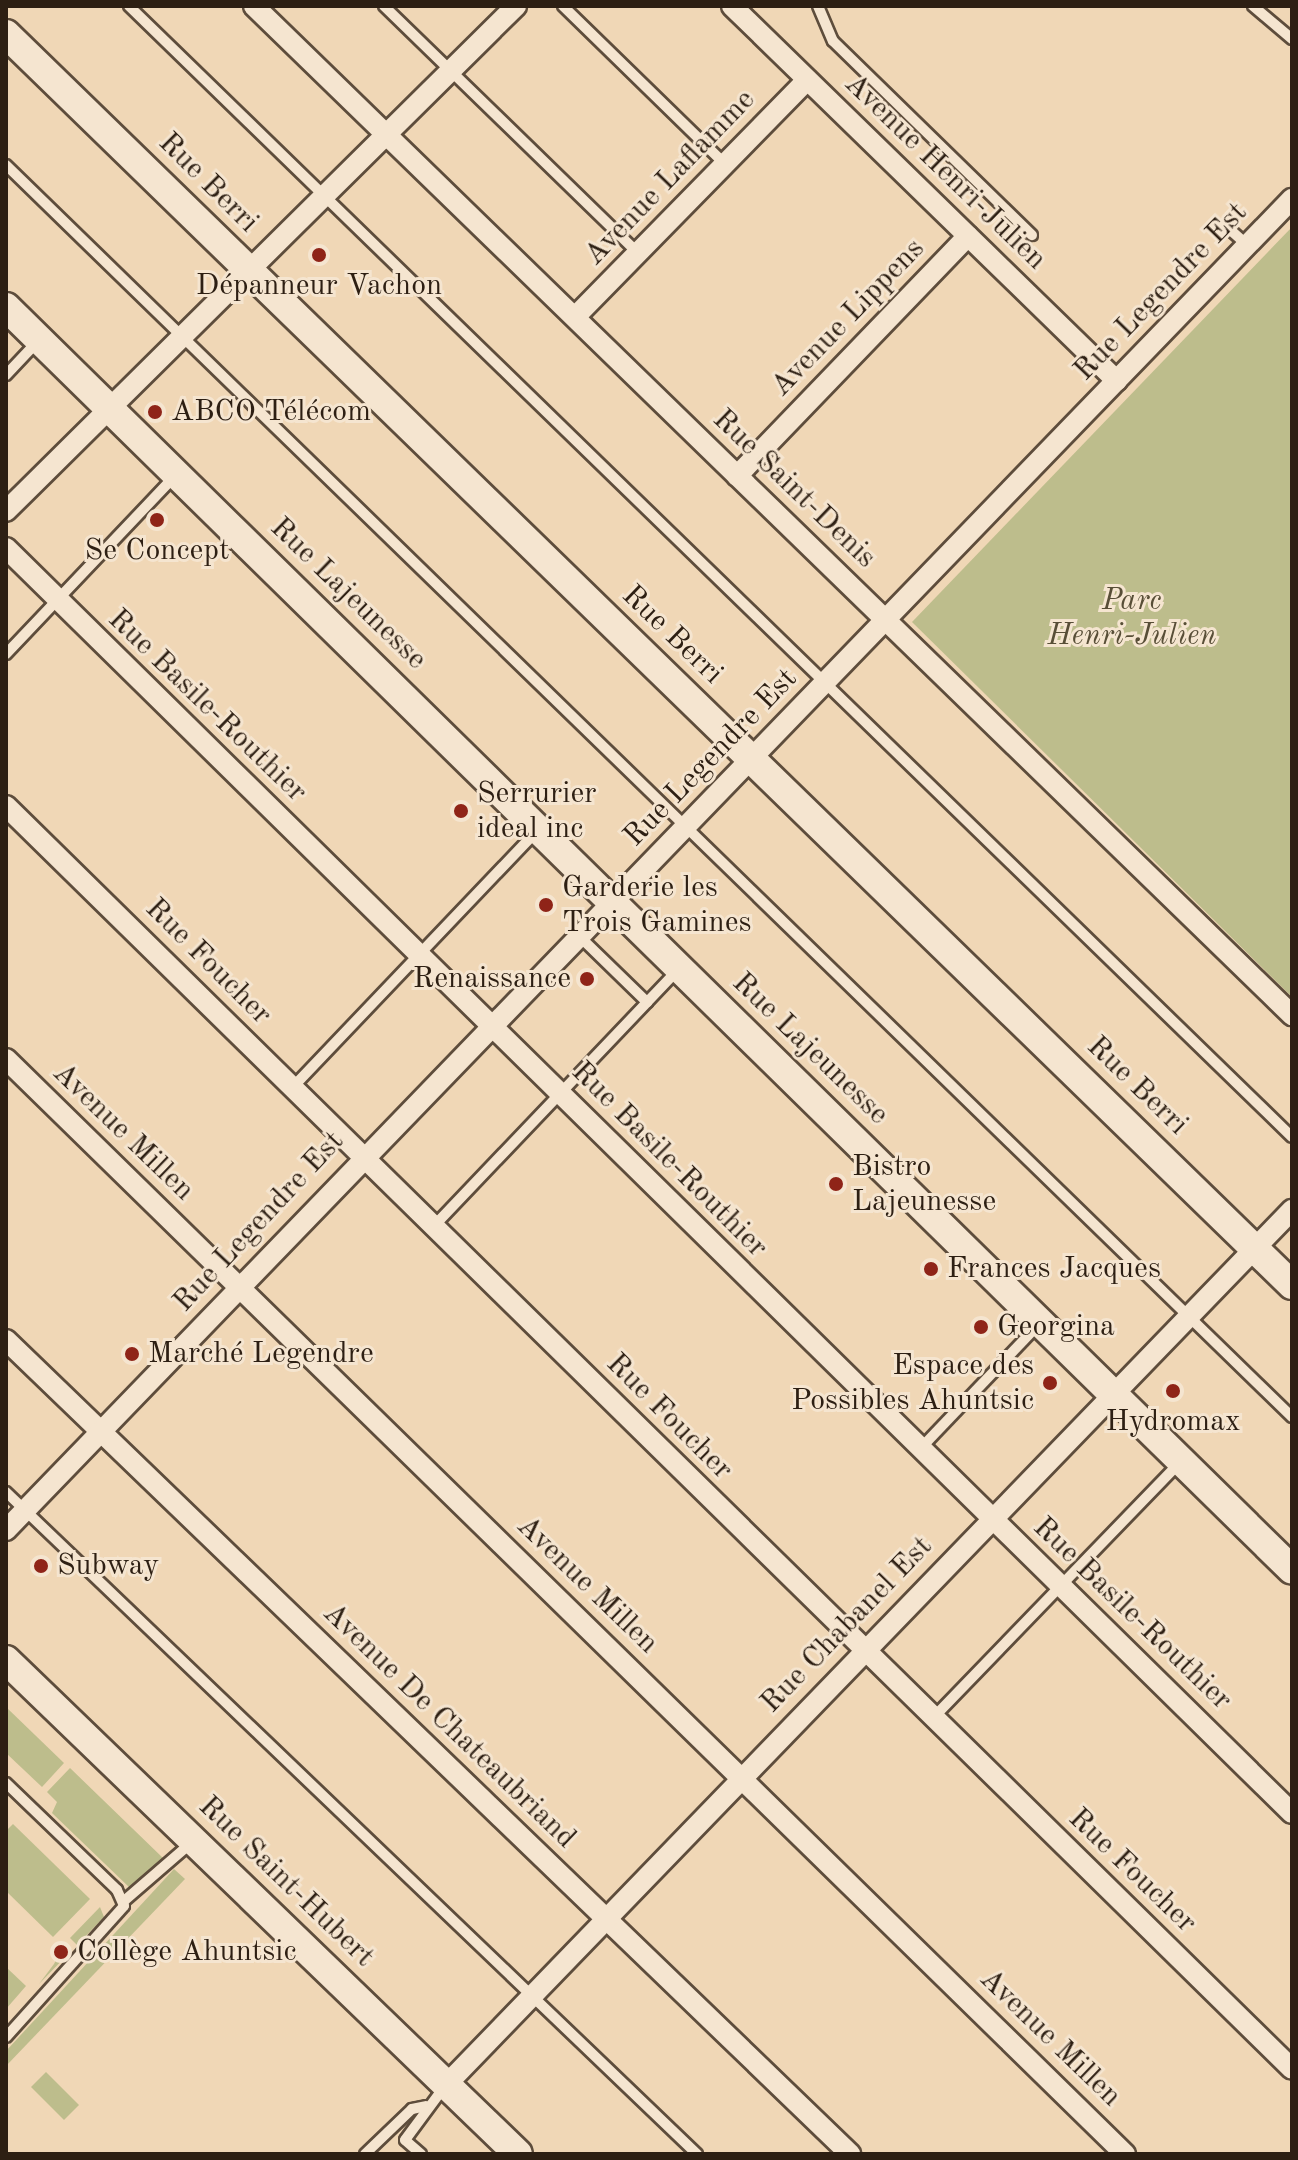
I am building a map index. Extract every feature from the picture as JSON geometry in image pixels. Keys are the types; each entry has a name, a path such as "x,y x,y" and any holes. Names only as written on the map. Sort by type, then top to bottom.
{"main road":[{"name":"Rue Berri","path":"6,34 1292,1285"},
{"name":"Rue Lajeunesse","path":"6,307 1292,1570"},
{"name":"Rue Saint-Hubert","path":"6,1660 518,2154"}],"street":[{"name":"Rue Saint-Denis","path":"254,6 1292,1015"},
{"path":"6,511 185,338 383,132 516,6"},
{"name":"Avenue Henri-Julien","path":"732,6 1117,381"},
{"name":"Avenue Laflamme","path":"575,317 807,80"},
{"name":"Rue Legendre Est","path":"6,1530 488,1024 887,621 1292,199"},
{"name":"Avenue Lippens","path":"737,476 968,236"},
{"name":"Rue Basile-Routhier","path":"6,548 1292,1813"},
{"name":"Rue Foucher","path":"6,806 1292,2069"},
{"name":"Avenue Millen","path":"6,1059 1125,2154"},
{"name":"Rue Chabanel Est","path":"447,2084 1112,1392 1292,1210"},
{"name":"Avenue De Chateaubriand","path":"6,1340 850,2154"}],"lane":[{"path":"129,6 1292,1137"},
{"path":"384,6 638,253"},
{"path":"563,6 724,163"},
{"path":"818,6 833,41 1032,235"},
{"path":"1253,6 1292,39"},
{"path":"6,165 1292,1417"},
{"path":"1226,226 1248,246"},
{"path":"6,375 39,339"},
{"path":"6,654 176,474"},
{"path":"292,1088 539,829"},
{"path":"576,933 647,1002"},
{"path":"433,1227 680,969"},
{"path":"920,1449 1040,1323"},
{"path":"933,1718 1181,1461"},
{"path":"6,1492 697,2154"},
{"path":"6,1783 124,1901"},
{"path":"6,2037 121,1918 124,1901 194,1840"},
{"path":"421,2154 405,2140 426,2106 447,2084"},
{"path":"365,2154 412,2109 426,2106"}],"green space":[{"name":"Parc Henri-Julien","path":"1292,227 1292,997 912,622"},
{"path":"6,1707 64,1763 42,1787 6,1753"},
{"path":"70,1768 163,1858 130,1888 52,1813 57,1802 47,1792"},
{"path":"13,1824 90,1899 53,1937 6,1891 6,1831"},
{"path":"174,1869 185,1879 6,2066 6,2051"},
{"path":"100,1907 104,1917 77,1945 70,1938"},
{"path":"65,1943 72,1950 39,1984 54,1964"},
{"path":"6,1967 26,1986 6,2009"},
{"path":"46,2072 79,2105 64,2120 31,2087"}],"place":[{"name":"Dépanneur Vachon","path":"319,255"},
{"name":"ABCO Télécom","path":"155,412"},
{"name":"Se Concept","path":"157,520"},
{"name":"Serrurier ideal inc","path":"461,811"},
{"name":"Garderie les Trois Gamines","path":"546,905"},
{"name":"Renaissance","path":"587,979"},
{"name":"Bistro Lajeunesse","path":"836,1184"},
{"name":"Frances Jacques","path":"931,1269"},
{"name":"Georgina","path":"981,1327"},
{"name":"Marché Legendre","path":"132,1354"},
{"name":"Espace des Possibles Ahuntsic","path":"1050,1383"},
{"name":"Hydromax","path":"1173,1391"},
{"name":"Subway","path":"41,1566"},
{"name":"Collège Ahuntsic","path":"61,1952"}]}
